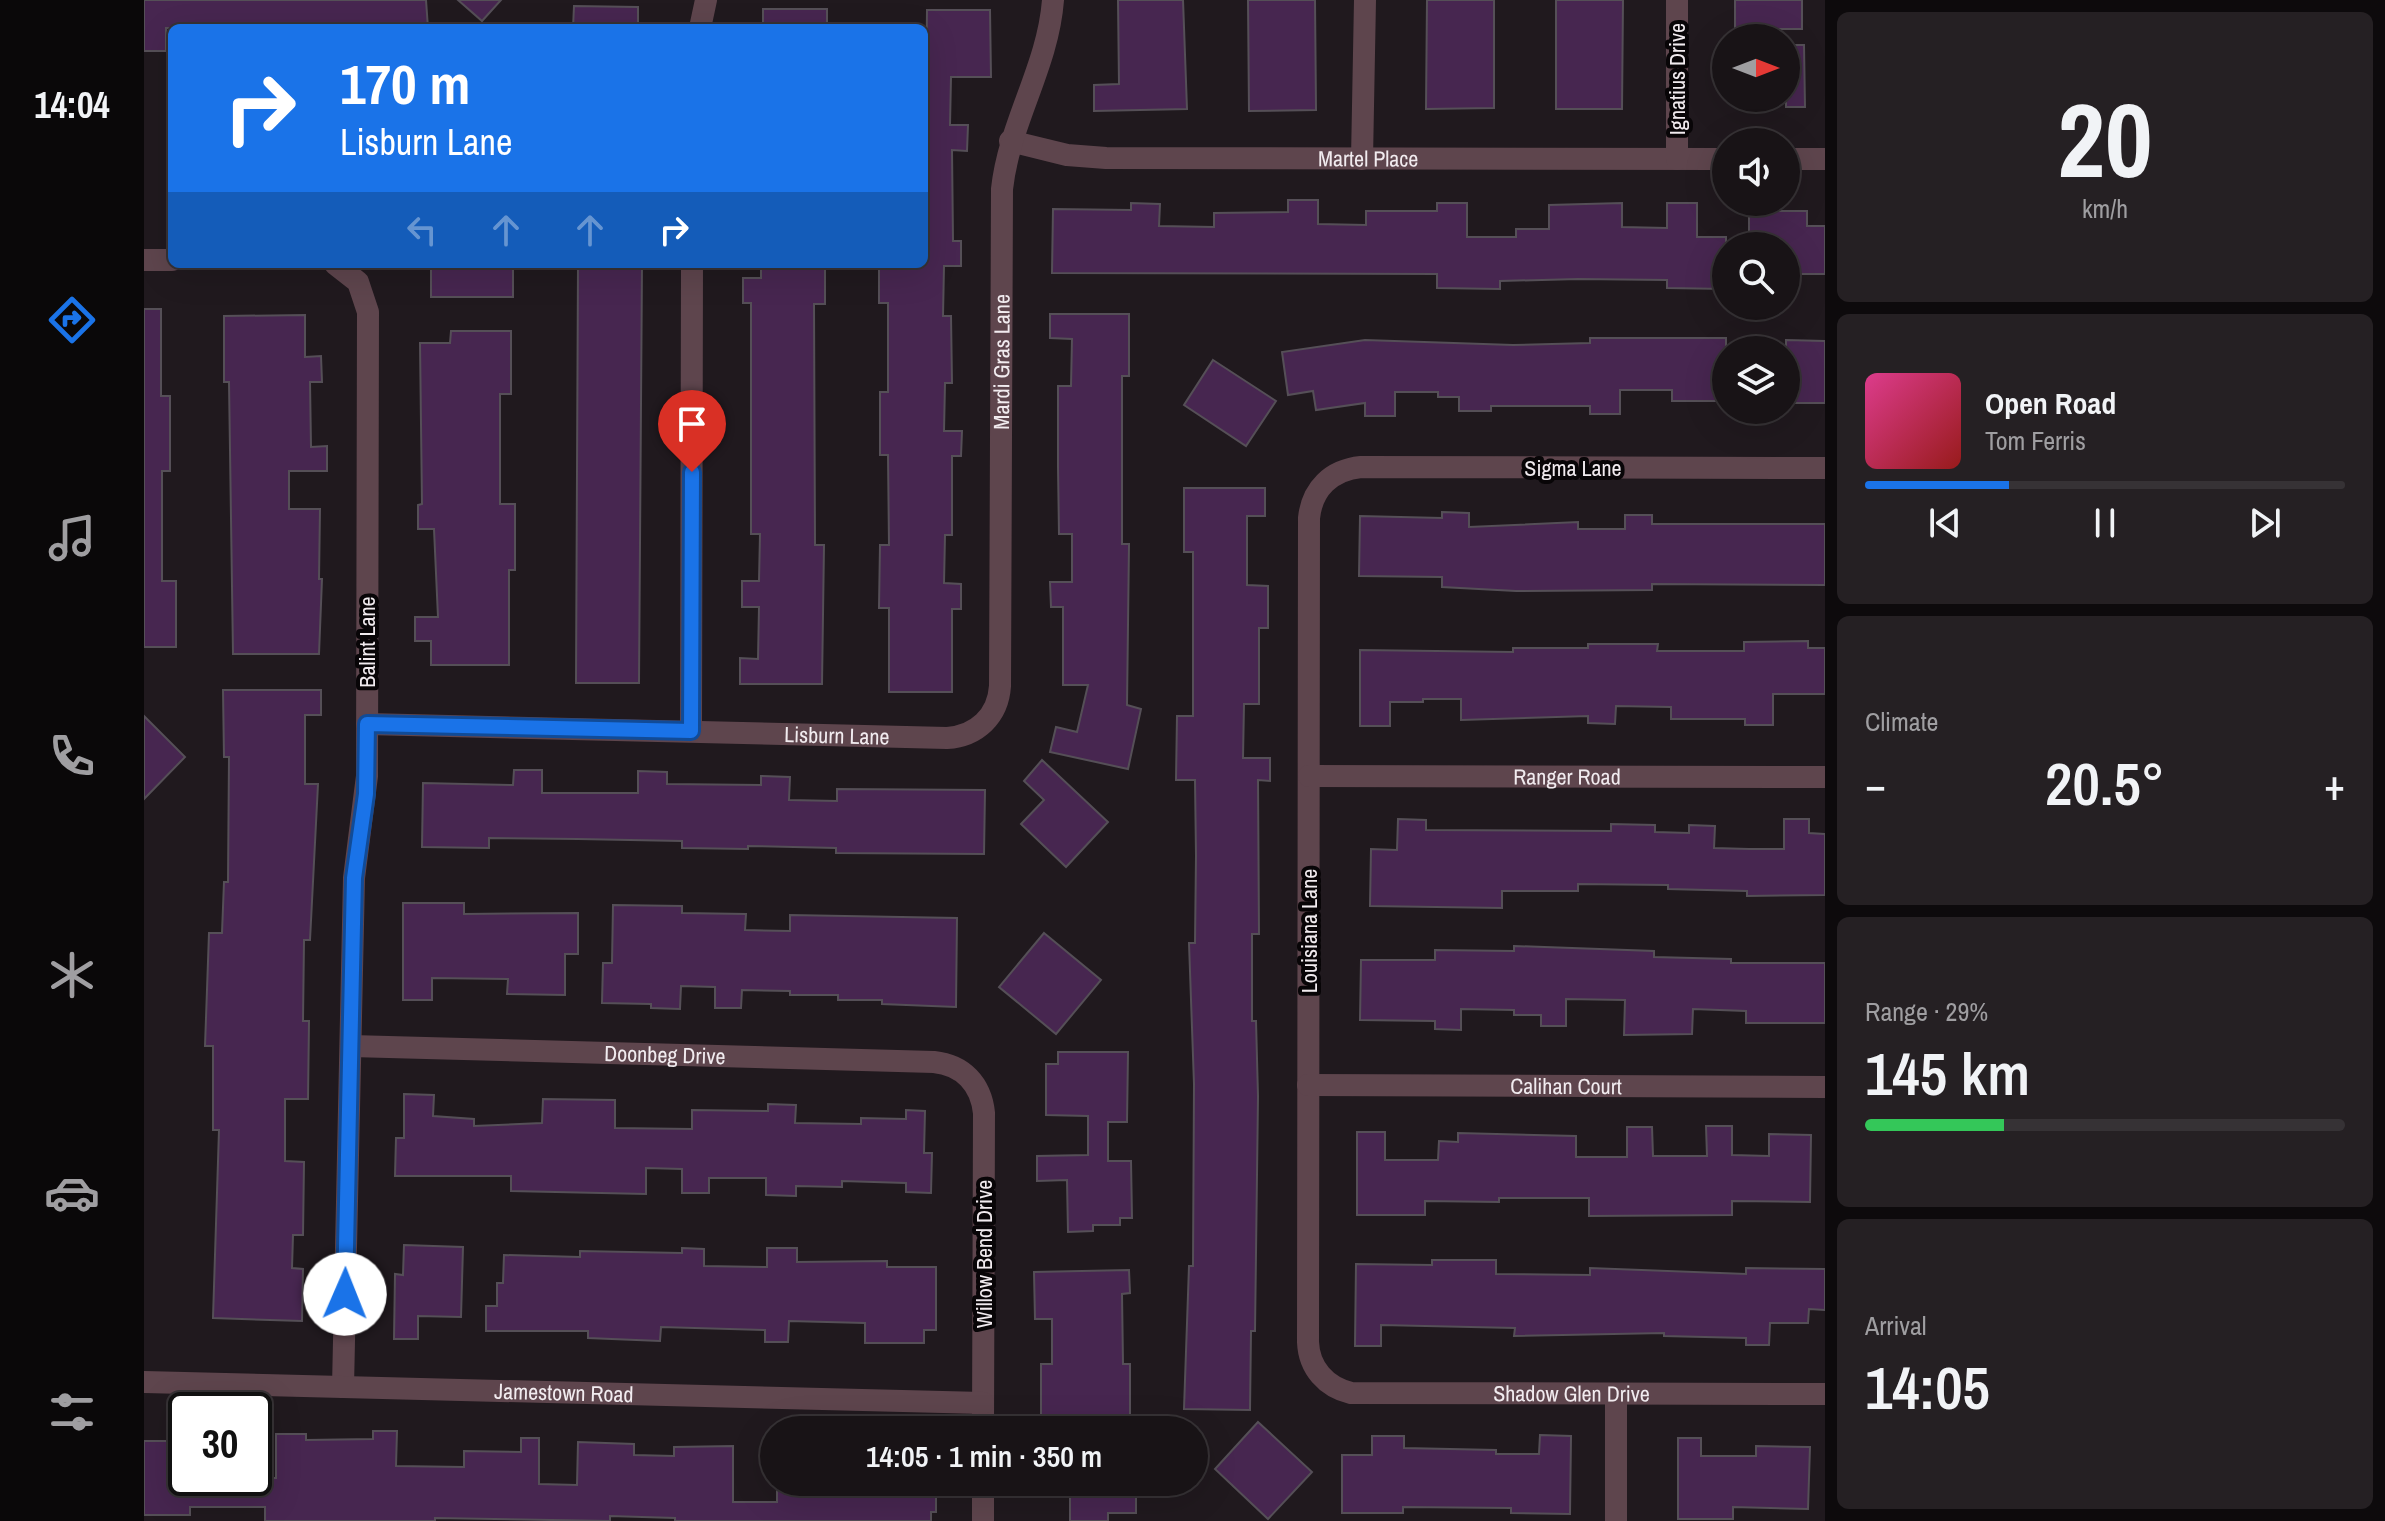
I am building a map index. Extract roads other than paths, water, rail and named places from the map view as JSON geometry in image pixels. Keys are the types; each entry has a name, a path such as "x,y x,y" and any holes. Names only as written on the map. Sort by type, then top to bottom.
{"street":[{"path":"701,24 706,0"},
{"name":"Mardi Gras Lane","path":"982,726 993,712 1000,686 1001,209 1010,141 1044,54 1053,0"},
{"path":"1362,159 1365,0"},
{"name":"Ignatius Drive","path":"1677,0 1677,159"},
{"name":"Martel Place","path":"1010,141 1047,151 1096,158 1712,159"},
{"path":"1800,159 1825,159"},
{"path":"144,260 168,260"},
{"name":"Balint Lane","path":"340,268 358,282 368,312 366,794 354,878 343,1387"},
{"path":"691,731 692,268"},
{"name":"Sigma Lane","path":"1324,482 1345,470 1361,467 1825,468"},
{"name":"Louisiana Lane","path":"1323,1379 1308,1350 1308,1085 1309,518 1315,495 1324,482"},
{"name":"Lisburn Lane","path":"367,724 947,738 965,735 982,726"},
{"name":"Ranger Road","path":"1309,776 1825,777"},
{"name":"Doonbeg Drive","path":"351,1046 934,1062 951,1065 973,1081"},
{"name":"Willow Bend Drive","path":"973,1081 984,1113 983,1416"},
{"name":"Calihan Court","path":"1308,1085 1825,1087"},
{"name":"Shadow Glen Drive","path":"1323,1379 1336,1388 1359,1394 1825,1394"},
{"name":"Jamestown Road","path":"144,1382 983,1403"},
{"path":"1616,1394 1616,1521"},
{"path":"983,1496 983,1521"}]}
